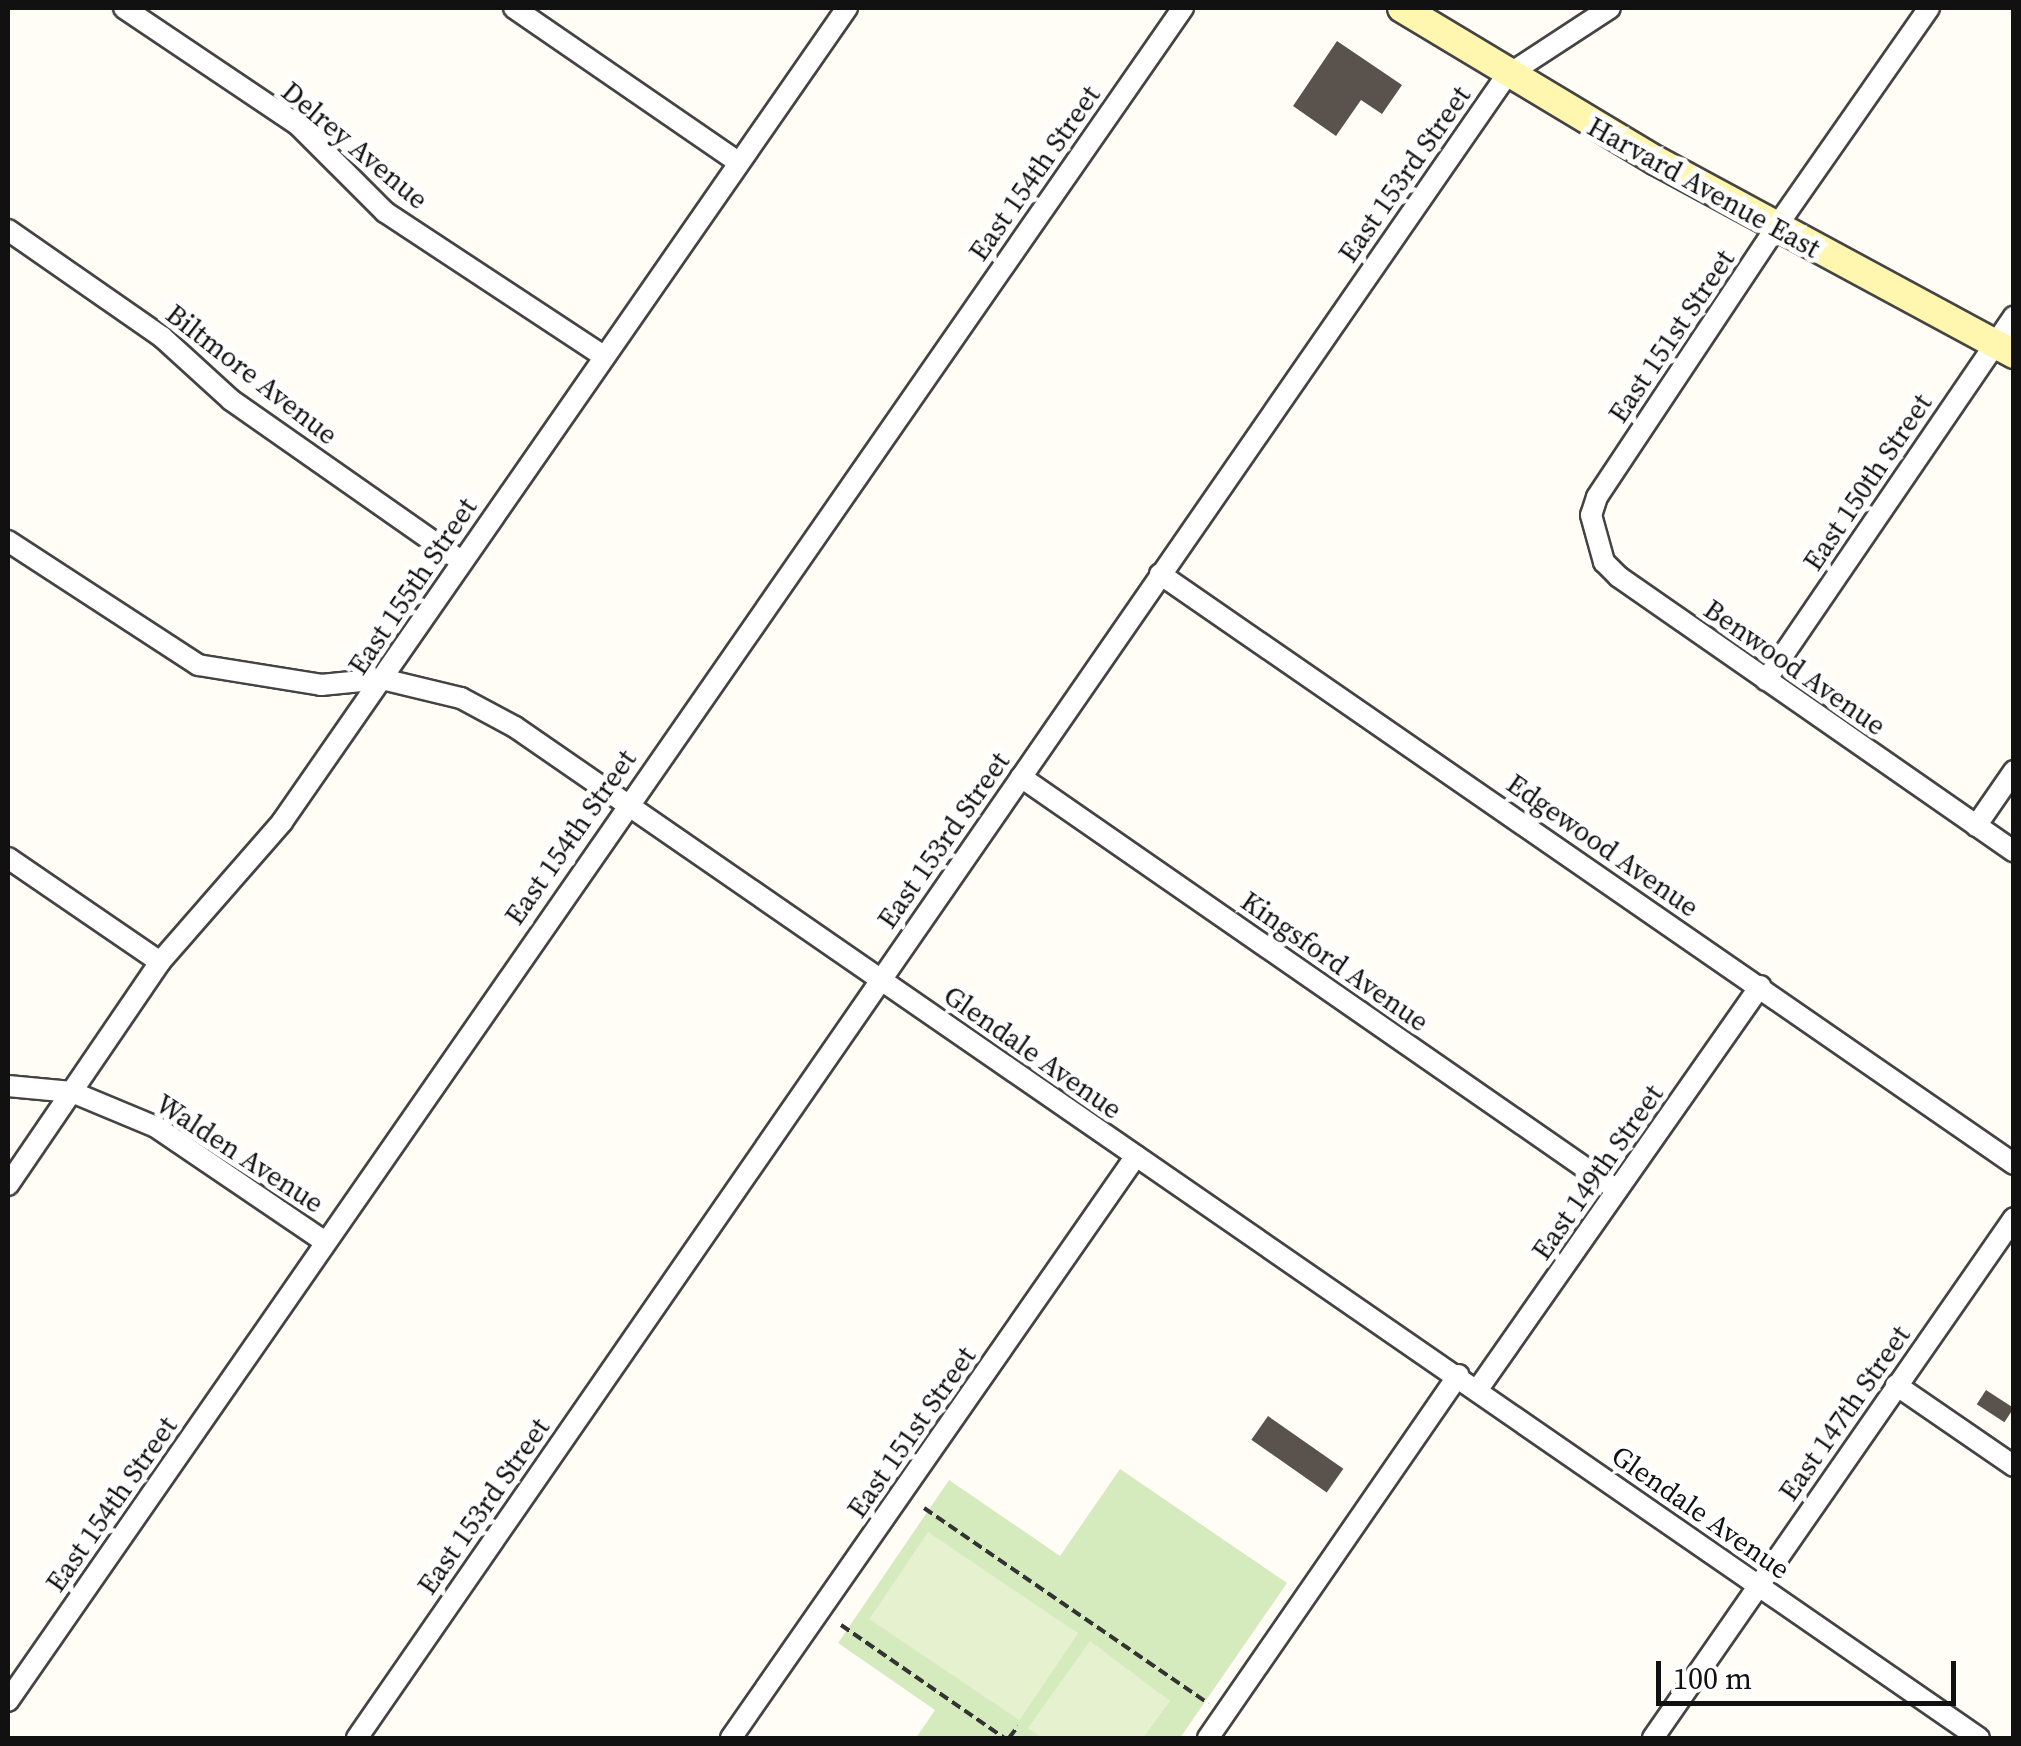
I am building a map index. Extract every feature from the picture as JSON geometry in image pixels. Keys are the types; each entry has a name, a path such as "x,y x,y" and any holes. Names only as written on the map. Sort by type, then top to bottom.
{"main road":[{"name":"Harvard Avenue East","path":"1402,8 1506,76 1775,228 2004,349"}],"street":[{"name":"Delrey Avenue","path":"124,8 298,125 385,212 602,355"},
{"path":"514,8 738,162"},
{"name":"East 155th Street","path":"8,1185 160,962 282,822 602,355 848,8"},
{"name":"East 154th Street","path":"8,1701 625,805 1184,8"},
{"name":"East 153rd Street","path":"357,1738 1506,76 1610,8"},
{"name":"East 151st Street","path":"1597,497 1775,228 1928,8"},
{"name":"Biltmore Avenue","path":"8,230 162,338 231,400 462,562"},
{"name":"East 150th Street","path":"1766,680 2004,349 2014,316"},
{"name":"Benwood Avenue","path":"1597,497 1592,516 1604,562 2014,852"},
{"name":"Glendale Avenue","path":"8,541 198,665 321,685 382,680 461,698 515,727 1458,1374 1979,1738"},
{"name":"Edgewood Avenue","path":"1160,574 2014,1164"},
{"path":"1976,826 2014,771"},
{"name":"Kingsford Avenue","path":"1021,776 1618,1190"},
{"path":"8,858 160,962"},
{"name":"East 149th Street","path":"1478,1389 1760,986"},
{"name":"Walden Avenue","path":"8,1086 72,1092 156,1126 325,1242"},
{"name":"East 151st Street","path":"731,1738 1136,1156"},
{"name":"East 147th Street","path":"1653,1738 2014,1218"},
{"path":"1208,1738 1458,1374"},
{"path":"1896,1385 2014,1466"}],"path":[{"path":"924,1508 1212,1705"},
{"path":"842,1625 1007,1738 1018,1726"}],"green space":[{"path":"1120,1469 1287,1583 1180,1738 916,1738 935,1710 838,1643 949,1480 1060,1556"},
{"path":"928,1532 1078,1633 1019,1720 869,1619"},
{"path":"1090,1641 1170,1701 1143,1738 1042,1738 1028,1728"}],"building":[{"path":"1337,41 1402,85 1382,114 1361,100 1336,136 1293,106"},
{"path":"1986,1390 2014,1408 2004,1422 1977,1404"},
{"path":"1268,1416 1343,1469 1327,1493 1251,1440"}]}
